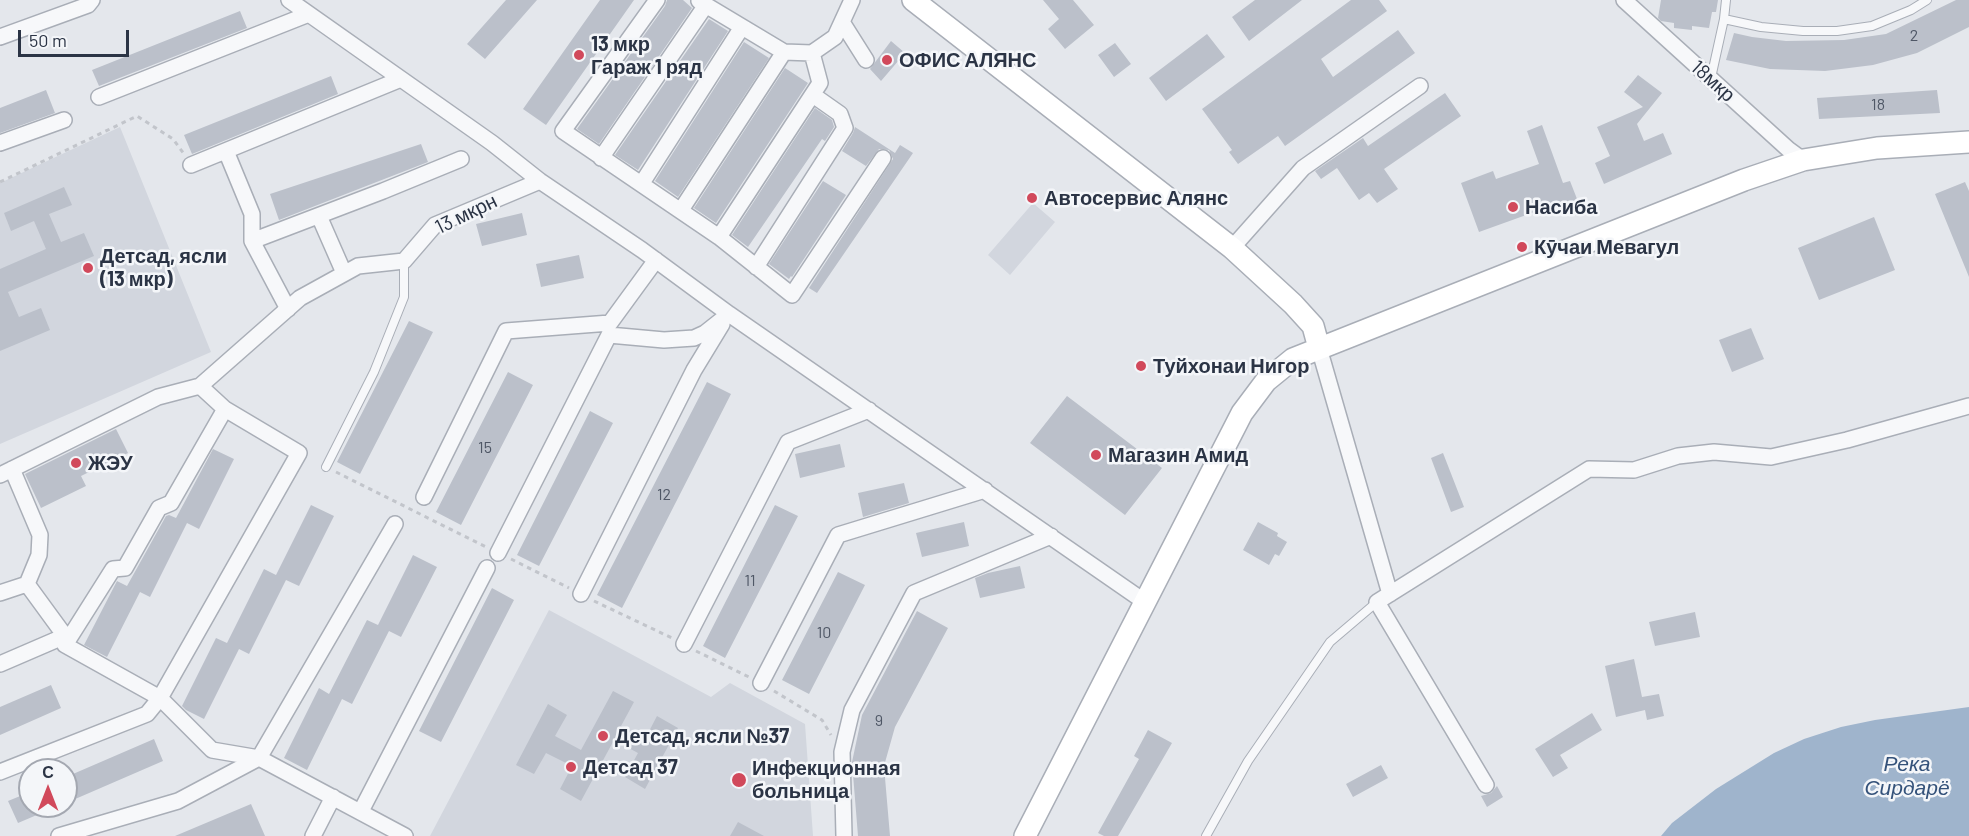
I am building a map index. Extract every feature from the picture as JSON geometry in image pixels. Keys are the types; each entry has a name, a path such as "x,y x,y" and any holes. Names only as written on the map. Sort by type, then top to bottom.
{"main road":[{"path":"913,0 1232,248 1293,304 1313,326 1319,348"},
{"path":"1025,836 1242,413 1266,381 1293,359 1744,180 1803,160 1877,148 1969,142"}],"street":[{"path":"0,37 88,5 92,0"},
{"path":"289,0 729,314 1145,602"},
{"path":"657,0 563,131 681,210 792,295 883,158"},
{"path":"601,158 702,3 784,52 812,53 835,37 852,0"},
{"name":"18мкр","path":"1630,2 1710,79 1803,160"},
{"path":"99,97 309,14"},
{"path":"842,22 866,60"},
{"path":"642,183 742,27"},
{"path":"681,210 784,52"},
{"path":"718,237 820,83 812,53"},
{"path":"191,165 401,79"},
{"path":"1232,248 1303,168 1420,86"},
{"path":"756,267 844,128 840,114 813,95"},
{"path":"0,143 64,120"},
{"path":"191,165 226,151 252,214 252,241 288,309"},
{"path":"252,241 461,159"},
{"name":"13 мкрн","path":"404,261 435,225 540,181"},
{"path":"319,216 345,273"},
{"path":"424,496 506,331 610,323 656,260"},
{"path":"0,593 27,584 39,555 40,535 6,472 158,397 200,386 300,298 358,266 404,261"},
{"path":"498,553 609,335 664,340 694,338 705,333 729,314"},
{"path":"581,594 694,370 729,314"},
{"path":"1319,348 1384,598 1486,784"},
{"path":"0,772 147,714 160,698 300,453 225,409 200,386"},
{"path":"1384,598 1589,469 1634,470 1678,456 1714,452 1771,457 1847,440 1969,406"},
{"path":"0,664 65,641 114,569 126,568 159,508 171,503 225,409"},
{"path":"684,644 788,442 869,410"},
{"path":"761,683 838,534 985,490"},
{"path":"59,836 178,801 259,758 395,524"},
{"path":"844,836 842,752 852,710 914,593 1051,536"},
{"path":"361,812 487,568"},
{"path":"27,584 65,641 160,698 213,750 259,758 405,836"},
{"path":"313,836 333,797"}],"lane":[{"path":"1710,79 1724,19 1726,0"},
{"path":"1724,19 1761,27 1837,31 1872,26 1911,10 1927,0"},
{"path":"327,467 374,372 404,297 404,261"},
{"path":"1206,836 1248,761 1330,642 1384,598"}],"path":[{"path":"0,182 137,116 174,139 191,165"}],"shaded area":[{"name":"Детсад, ясли (13 мкр)","path":"120,127 211,352 0,444 0,183"},
{"name":"Автосервис Алянс","path":"1033,203 1055,222 1010,275 988,255"},
{"name":"Детсад 37","path":"549,610 711,697 730,683 805,724 813,836 430,836"}],"water":[{"name":"Река Сирдарё","path":"1969,707 1969,836 1661,836 1672,823 1716,789 1774,753 1804,739 1841,727 1875,720"}],"building":[{"path":"506,0 537,0 485,59 467,44"},
{"name":"13 мкр Гараж 1 ряд","path":"600,0 634,0 546,125 523,109"},
{"path":"667,0 683,0 692,8 599,144 577,129"},
{"path":"1043,0 1073,0 1094,25 1065,49 1048,29 1059,19"},
{"path":"1255,0 1302,0 1249,41 1232,17"},
{"path":"1351,0 1379,0 1387,11 1321,59 1333,77 1398,30 1415,53 1285,146 1278,136 1238,164 1229,152 1232,150 1202,109"},
{"path":"1661,0 1718,0 1716,12 1712,12 1709,28 1692,26 1692,30 1674,28 1674,23 1661,21 1658,18"},
{"path":"1956,0 1969,0 1969,27 1917,53 1873,65 1825,71 1770,69 1726,60 1734,33 1786,41 1844,40 1886,34"},
{"path":"240,11 247,28 99,86 92,70"},
{"path":"709,19 728,31 638,170 615,155"},
{"path":"1207,34 1225,57 1166,101 1149,78"},
{"name":"ОФИС АЛЯНС","path":"891,41 905,53 881,81 870,69"},
{"path":"744,42 769,58 678,197 655,181"},
{"path":"1115,43 1131,64 1114,77 1098,55"},
{"path":"785,68 808,83 716,223 694,208"},
{"path":"1638,75 1662,93 1637,124 1644,141 1663,133 1672,154 1604,184 1595,163 1610,156 1597,127 1643,107 1624,92"},
{"path":"331,76 338,94 192,154 184,135"},
{"path":"46,90 55,113 0,133 0,108"},
{"path":"1937,90 1940,113 1819,119 1817,98"},
{"path":"1445,93 1461,116 1384,169 1398,189 1377,203 1369,193 1359,200 1337,168 1321,179 1315,171 1363,138 1368,146"},
{"path":"815,108 832,120 834,127 825,141 822,139 748,247 732,235"},
{"path":"1542,125 1563,183 1570,181 1579,204 1557,213 1554,205 1479,232 1461,183 1493,171 1496,179 1539,164 1527,131"},
{"path":"855,127 895,153 900,145 913,153 817,293 809,288 893,159 889,150 879,149 866,166 842,151"},
{"path":"421,144 428,162 279,220 270,194"},
{"path":"823,181 846,195 789,279 769,264"},
{"path":"1965,182 1969,191 1969,277 1935,194"},
{"path":"64,187 72,205 49,214 61,242 84,233 94,256 8,292 19,317 41,308 50,330 0,351 0,269 46,249 34,221 11,231 4,213"},
{"path":"522,213 527,235 482,246 476,224"},
{"path":"1874,217 1895,270 1819,300 1798,248"},
{"path":"579,255 584,278 541,287 536,264"},
{"path":"409,321 433,332 360,474 337,462"},
{"path":"1751,328 1764,359 1732,372 1719,340"},
{"path":"508,372 533,385 461,525 436,512"},
{"path":"707,382 731,394 622,608 597,595"},
{"name":"Магазин Амид","path":"1067,396 1162,468 1125,515 1030,443"},
{"path":"590,411 613,423 539,566 517,555"},
{"name":"ЖЭУ","path":"116,429 128,453 81,476 86,486 41,508 25,474"},
{"path":"840,444 845,467 800,478 795,454"},
{"path":"213,449 234,459 199,529 187,523 150,597 140,592 107,657 84,645 117,581 127,586 166,516 176,518"},
{"path":"1443,453 1464,507 1451,512 1431,458"},
{"path":"904,483 909,503 863,517 858,493"},
{"path":"311,505 334,516 299,586 286,580 249,654 239,649 204,719 186,710 182,706 216,638 227,643 264,569 276,575"},
{"path":"775,505 798,516 725,658 703,646"},
{"path":"964,522 969,546 922,557 916,533"},
{"path":"1258,522 1278,533 1277,536 1287,542 1279,556 1275,554 1269,565 1243,550"},
{"path":"413,555 437,567 401,637 389,631 352,704 342,699 307,770 284,758 319,688 329,694 367,620 378,625"},
{"path":"1020,566 1025,588 980,598 975,578"},
{"path":"838,572 865,585 809,694 782,680"},
{"path":"492,588 514,600 441,742 419,731"},
{"path":"917,611 948,628 895,727 884,766 890,836 858,836 852,762 862,715"},
{"path":"1695,612 1700,637 1655,646 1649,622"},
{"path":"1634,659 1642,697 1659,694 1664,716 1647,720 1645,710 1616,717 1605,666"},
{"path":"51,685 61,708 0,735 0,707"},
{"path":"613,691 634,702 621,726 645,739 657,716 678,728 645,789 625,777 638,753 614,740 581,801 560,789 572,766 546,753 534,774 516,765 548,704 567,715 555,736 581,750"},
{"path":"1592,713 1602,730 1560,755 1568,768 1553,777 1535,749"},
{"path":"1148,730 1172,743 1118,836 1104,836 1098,833 1139,759 1134,756"},
{"path":"154,739 163,761 78,798 78,772"},
{"path":"1381,765 1388,778 1353,797 1346,784"},
{"path":"1497,786 1503,797 1487,807 1481,796 1491,793"},
{"path":"18,797 18,818 30,818 18,823 8,801"},
{"path":"251,804 265,836 175,836"},
{"path":"738,822 764,836 730,836"}],"place":[{"name":"13 мкр Гараж 1 ряд","path":"579,55"},
{"name":"ОФИС АЛЯНС","path":"887,60"},
{"name":"Автосервис Алянс","path":"1032,198"},
{"name":"Насиба","path":"1513,207"},
{"name":"Кӯчаи Мевагул","path":"1522,247"},
{"name":"Детсад, ясли (13 мкр)","path":"88,268"},
{"name":"Туйхонаи Нигор","path":"1141,366"},
{"name":"Магазин Амид","path":"1096,455"},
{"name":"ЖЭУ","path":"76,463"},
{"name":"Детсад, ясли №37","path":"603,736"},
{"name":"Детсад 37","path":"571,767"},
{"name":"Инфекционная больница","path":"739,780"}]}
